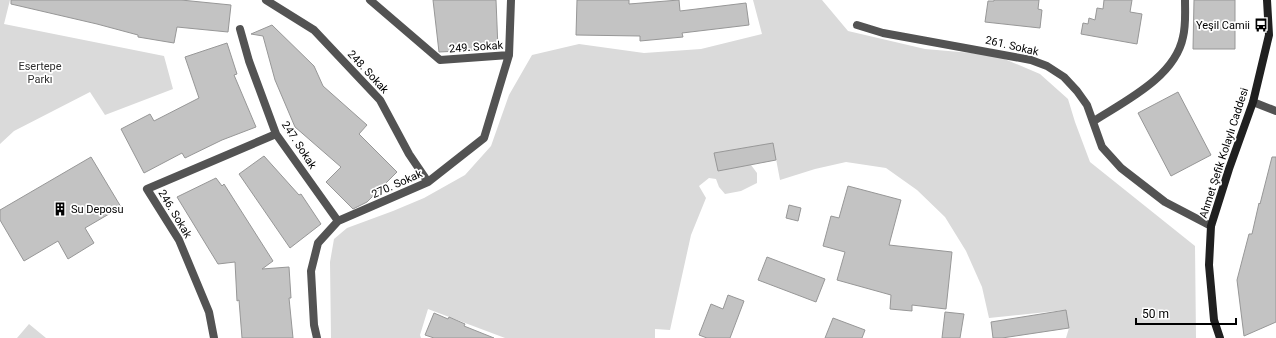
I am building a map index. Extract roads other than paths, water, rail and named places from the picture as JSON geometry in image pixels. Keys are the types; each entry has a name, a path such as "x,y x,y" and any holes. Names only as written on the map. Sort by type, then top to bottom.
{"main road":[{"name":"Ahmet Şefik Kolaylı Caddesi","path":"1220,338 1214,320 1209,265 1211,226 1229,169 1253,102 1269,35 1267,0"}],"street":[{"name":"249. Sokak","path":"370,0 440,60 509,55"},
{"name":"270. Sokak","path":"317,338 314,325 311,271 318,244 338,221 428,182 484,138 509,55 511,0"},
{"path":"1094,122 1141,91 1160,76 1173,62 1184,36 1185,0"},
{"name":"248. Sokak","path":"268,1 314,30 380,100 409,154 428,182"},
{"name":"261. Sokak","path":"857,25 883,33 1031,60 1042,64 1064,78 1077,91 1087,105 1102,147 1121,168 1165,202 1211,226"},
{"name":"247. Sokak","path":"240,29 248,61 276,134 338,221"},
{"path":"1253,102 1276,110"},
{"name":"246. Sokak","path":"214,338 209,312 179,240 147,189 276,134"}],"place":[{"name":"Yeşil Camii","path":"1261,25"},
{"name":"Su Deposu","path":"60,209"}],"park label":[{"name":"Esertepe Parkı","path":"40,72"}]}
